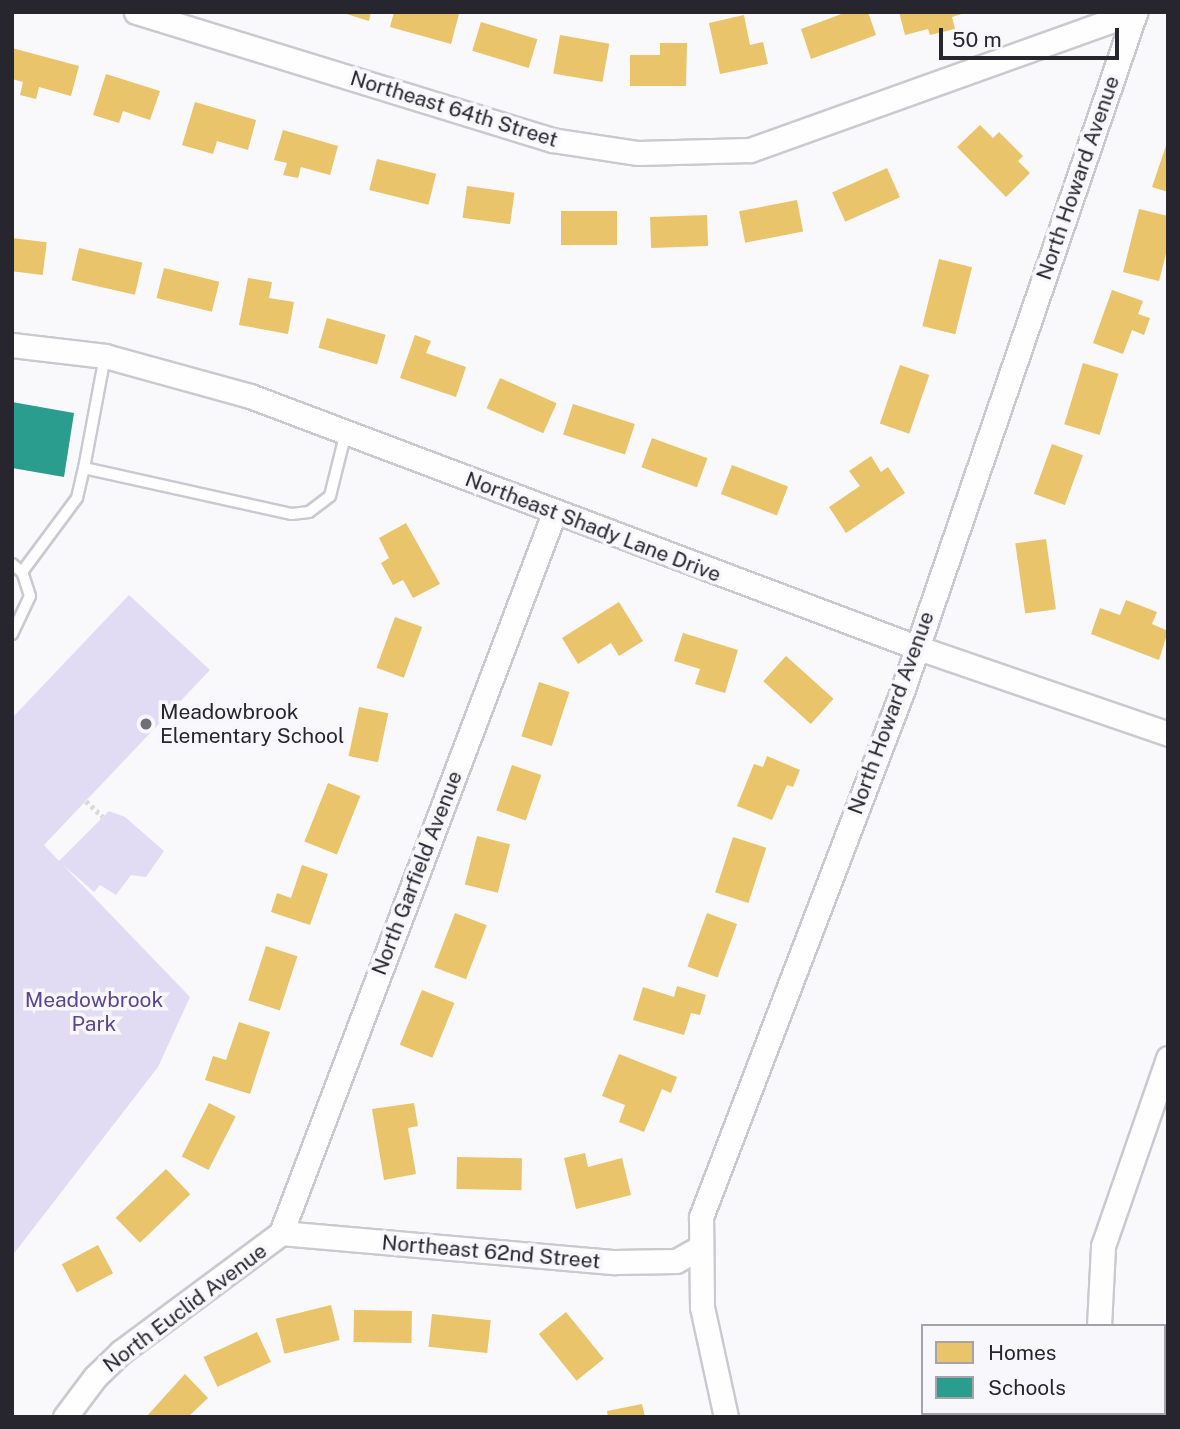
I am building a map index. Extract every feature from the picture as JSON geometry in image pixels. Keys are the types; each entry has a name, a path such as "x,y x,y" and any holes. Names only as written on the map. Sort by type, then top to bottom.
{"street":[{"name":"Northeast 64th Street","path":"136,12 551,140 638,153 750,150 1135,12"},
{"name":"North Howard Avenue","path":"726,1417 702,1307 698,1249 701,1217 916,647 1135,12"},
{"name":"Northeast Shady Lane Drive","path":"12,345 105,356 250,396 554,513 916,647 1168,734"},
{"name":"North Garfield Avenue","path":"281,1233 554,513"},
{"path":"1099,1324 1103,1246 1168,1058"},
{"name":"Northeast 62nd Street","path":"281,1233 615,1262 676,1261 698,1249"},
{"name":"North Euclid Avenue","path":"65,1417 95,1377 121,1352 281,1233"}],"lane":[{"path":"22,572 77,498 105,356"},
{"path":"84,468 292,514 309,512 330,496 346,432"},
{"path":"12,564 22,572 30,596 12,634"}],"path":[{"path":"86,800 103,817"}],"green space":[{"name":"Meadowbrook Park","path":"129,595 210,670 44,845 59,861 109,811 125,817 164,851 146,877 131,875 116,895 100,885 94,892 62,864 190,997 158,1067 12,1256 12,718"}],"building: Homes":[{"path":"340,12 371,12 369,21"},
{"path":"394,12 459,14 451,44 390,27"},
{"path":"847,12 868,12 876,35 811,59 801,29"},
{"path":"899,12 965,13 952,17 955,29 930,35 928,29 905,35"},
{"path":"744,15 750,45 763,42 768,64 720,74 709,23"},
{"path":"481,22 537,39 529,68 472,51"},
{"path":"560,35 609,44 602,82 553,73"},
{"path":"660,43 687,43 686,86 630,86 630,55 660,55"},
{"path":"12,48 79,66 71,96 39,87 36,99 20,95 23,82 12,79"},
{"path":"106,74 160,91 150,120 123,111 119,123 93,115"},
{"path":"195,102 256,120 248,150 217,141 213,154 182,145"},
{"path":"980,125 993,138 999,132 1023,156 1018,161 1030,173 1006,197 957,147"},
{"path":"283,130 338,146 330,175 301,167 298,178 283,175 287,163 274,160"},
{"path":"1168,140 1168,192 1152,187"},
{"path":"377,159 436,174 428,205 369,190"},
{"path":"887,168 900,197 845,222 832,192"},
{"path":"467,186 515,193 510,224 463,218"},
{"path":"797,200 803,231 745,243 739,211"},
{"path":"1139,209 1168,216 1168,246 1159,281 1123,272"},
{"path":"561,211 617,211 617,245 561,245"},
{"path":"707,215 708,246 651,248 650,217"},
{"path":"12,238 47,242 43,275 12,271"},
{"path":"79,248 142,263 135,295 72,280"},
{"path":"939,259 972,267 955,334 922,326"},
{"path":"164,268 219,282 212,312 157,298"},
{"path":"248,278 272,282 269,298 294,302 288,334 239,325"},
{"path":"1112,290 1143,301 1138,314 1150,318 1144,335 1132,330 1123,354 1093,343"},
{"path":"327,318 386,335 377,365 318,348"},
{"path":"415,335 431,341 426,353 466,367 456,397 400,378"},
{"path":"1083,363 1118,374 1100,435 1064,424"},
{"path":"900,365 929,375 909,434 880,424"},
{"path":"500,378 557,403 543,433 487,408"},
{"path":"573,404 635,424 625,455 563,434"},
{"path":"652,438 707,458 697,487 641,467"},
{"path":"1052,444 1083,455 1065,505 1034,494"},
{"path":"871,456 881,472 888,467 905,493 846,533 829,507 860,486 849,471"},
{"path":"732,465 788,487 777,515 721,494"},
{"path":"406,523 440,584 413,598 403,580 393,585 381,563 389,558 379,538"},
{"path":"1046,539 1056,609 1025,614 1015,543"},
{"path":"1126,600 1157,612 1152,624 1168,631 1159,660 1091,634 1100,608 1120,615"},
{"path":"619,602 643,641 619,656 611,643 578,664 562,638"},
{"path":"395,617 422,627 404,678 377,668"},
{"path":"683,633 738,650 725,693 695,684 700,669 674,661"},
{"path":"786,656 834,699 811,724 763,681"},
{"path":"539,682 569,692 552,746 521,736"},
{"path":"359,707 388,713 378,762 349,756"},
{"path":"767,756 800,770 793,787 787,785 772,820 737,806 754,764 763,767"},
{"path":"512,765 541,775 526,820 496,810"},
{"path":"328,783 360,796 337,855 304,841"},
{"path":"477,836 510,844 498,893 465,885"},
{"path":"733,837 766,848 748,903 715,892"},
{"path":"302,865 328,874 310,925 271,912 277,893 291,898"},
{"path":"455,913 487,925 466,979 434,967"},
{"path":"707,913 737,924 718,978 688,967"},
{"path":"266,946 297,956 280,1010 248,1000"},
{"path":"677,986 706,995 700,1015 691,1013 684,1035 633,1020 643,987 674,997"},
{"path":"422,990 454,1003 432,1058 400,1045"},
{"path":"239,1022 270,1032 250,1094 205,1080 213,1056 226,1060"},
{"path":"619,1054 677,1077 671,1093 662,1089 644,1132 619,1122 625,1105 602,1096"},
{"path":"209,1103 236,1117 208,1170 182,1156"},
{"path":"414,1103 418,1126 408,1128 416,1174 384,1180 372,1109"},
{"path":"585,1153 588,1167 622,1158 631,1195 576,1209 564,1158"},
{"path":"457,1157 522,1158 521,1190 456,1189"},
{"path":"166,1169 190,1194 140,1243 116,1218"},
{"path":"98,1245 113,1273 77,1293 62,1264"},
{"path":"331,1305 340,1340 284,1354 276,1319"},
{"path":"354,1310 412,1311 411,1343 353,1342"},
{"path":"566,1312 604,1359 577,1381 539,1334"},
{"path":"432,1314 491,1320 487,1353 429,1347"},
{"path":"257,1332 271,1362 217,1387 204,1357"},
{"path":"185,1374 208,1398 188,1417 146,1417"},
{"path":"642,1404 645,1417 608,1417 607,1411"}],"building: Schools":[{"path":"12,402 74,413 64,477 12,468"}],"place":[{"name":"Meadowbrook Elementary School","path":"146,724"}]}
